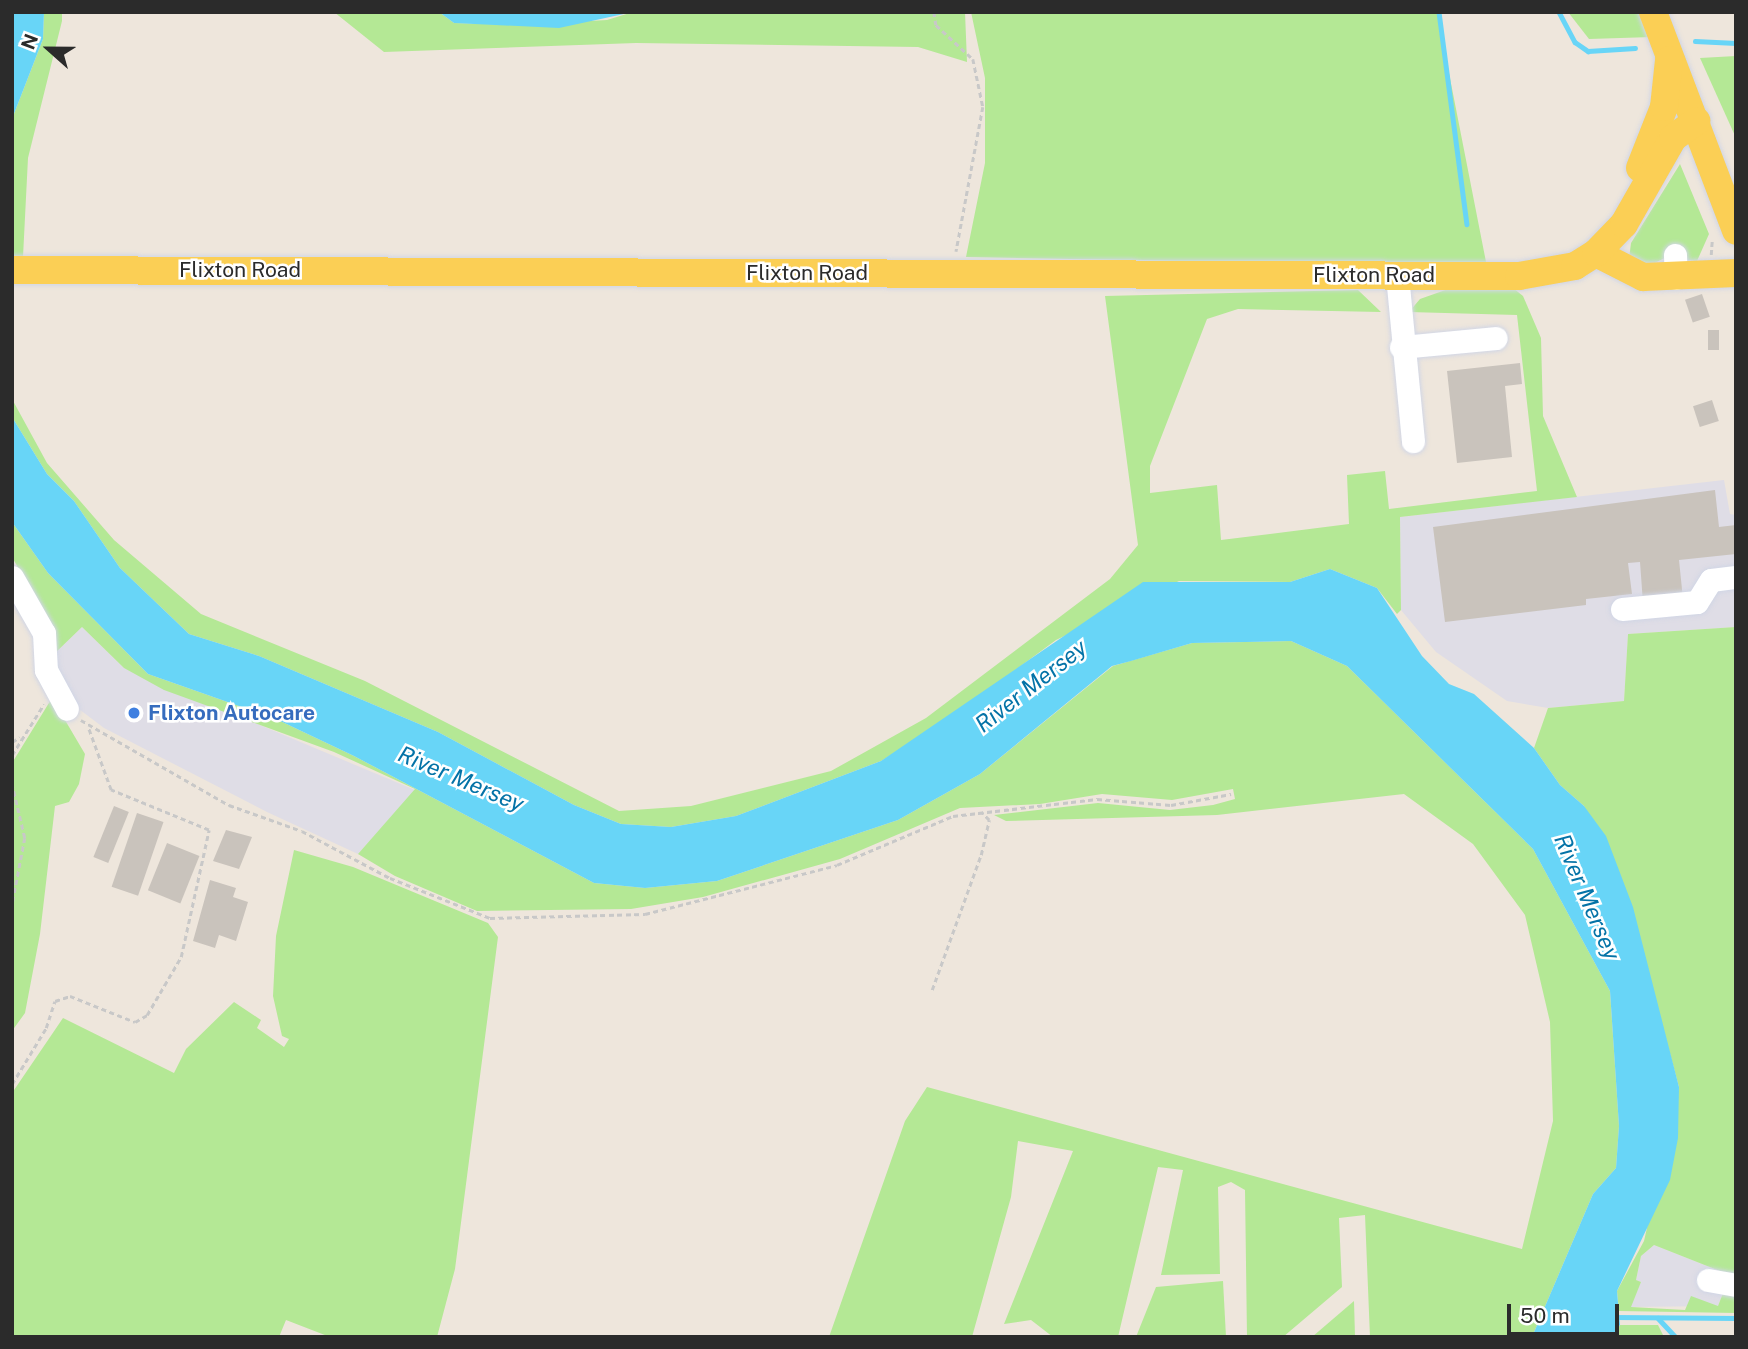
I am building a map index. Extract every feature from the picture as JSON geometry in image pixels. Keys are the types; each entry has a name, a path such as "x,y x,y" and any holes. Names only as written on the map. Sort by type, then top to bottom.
{"main road":[{"path":"1653,12 1668,69 1696,121 1736,231"},
{"path":"1624,224 1664,107 1668,69"},
{"name":"Flixton Road","path":"12,270 1519,276 1575,266 1596,253 1624,224 1673,138 1696,121"},
{"path":"1596,253 1631,274 1683,270 1731,275"}],"lane":[{"path":"1397,275 1401,347 1413,441"},
{"path":"1401,347 1496,338"},
{"path":"1622,610 1697,602 1711,580 1736,577"},
{"path":"12,578 44,633 51,684 67,709"},
{"path":"1707,1280 1736,1286"}],"path":[{"path":"934,12 936,25 973,59 983,107 954,273"},
{"path":"12,742 37,722 51,684"},
{"path":"67,709 86,724 229,805 302,831 390,878 490,918 645,914 837,866 953,816 1097,799 1171,805 1231,794"},
{"path":"12,1084 46,1028 55,1001 70,996 135,1022 147,1015 181,957 209,830 111,790 86,724"},
{"path":"12,755 20,737"},
{"path":"12,783 25,838 12,906"},
{"path":"932,990 981,855 989,820 981,812"}],"shaded area":[{"path":"1724,480 1730,514 1736,515 1736,627 1628,634 1624,701 1548,708 1507,701 1436,652 1401,610 1400,517"},
{"path":"82,627 124,668 415,790 358,854 267,812 104,728 71,703 54,678 53,655"},
{"path":"1654,1245 1730,1275 1718,1306 1630,1307 1641,1282 1636,1280 1641,1256"}],"green space":[{"path":"44,12 62,12 62,21 28,158 23,257 12,257 12,119 43,39"},
{"path":"334,12 439,12 454,23 514,25 607,20 633,12 965,12 967,62 918,47 636,43 384,52"},
{"path":"971,12 1437,12 1487,267 966,257 985,163 985,78"},
{"path":"1568,12 1641,12 1652,37 1589,39"},
{"path":"1736,56 1736,138 1700,58"},
{"path":"1680,164 1709,234 1697,261 1665,258 1650,265 1629,259 1631,243"},
{"path":"1451,288 1513,288 1523,296 1541,338 1543,416 1577,497 1400,517 1401,610 1397,614 1377,588 1330,569 1290,582 1179,581 1056,640 945,722 881,761 736,816 671,827 621,824 574,805 438,732 259,656 189,634 120,568 74,501 47,474 12,417 12,399 47,463 114,540 201,614 365,681 619,811 691,806 831,771 926,718 1110,579 1138,545 1105,296 1358,290 1381,312 1238,309 1207,319 1150,466 1150,493 1217,485 1221,540 1349,524 1347,475 1385,471 1389,509 1537,491 1517,315 1409,312 1420,299"},
{"path":"12,522 48,573 148,674 276,719 354,756 594,883 645,888 717,881 898,820 980,774 1113,666 1192,643 1291,641 1347,666 1533,849 1610,991 1619,1126 1616,1168 1593,1194 1532,1337 1370,1337 1365,1215 1339,1218 1342,1287 1283,1337 1247,1337 1245,1190 1231,1182 1218,1187 1220,1274 1161,1275 1183,1170 1158,1167 1118,1337 1053,1337 1031,1320 1004,1324 1073,1151 1018,1141 1011,1197 972,1337 829,1337 905,1121 927,1087 1522,1249 1553,1121 1550,1022 1525,915 1473,844 1404,794 1217,815 1006,821 994,815 1098,803 1170,810 1213,805 1235,799 1233,789 1172,800 1102,794 1040,804 960,808 840,859 703,897 631,909 477,911 395,876 358,854 415,789 334,752 164,690 124,668 82,627 53,655 43,612 12,557"},
{"path":"1736,627 1736,1313 1619,1311 1617,1291 1644,1241 1679,1087 1655,998 1584,806 1560,785 1534,748 1548,708 1624,701 1628,634","holes":["1654,1245 1730,1275 1718,1306 1691,1296 1685,1310 1631,1307 1641,1282 1636,1280 1641,1256"]},
{"path":"52,698 85,754 79,784 69,802 55,806 40,934 25,1013 12,1031 12,763"},
{"path":"294,850 353,867 488,923 498,937 455,1269 437,1337 330,1337 286,1320 279,1337 12,1337 12,1093 63,1018 174,1073 186,1049 234,1002 261,1020 257,1028 284,1047 289,1039 282,1036 273,996 276,936"},
{"path":"1223,1281 1226,1337 1136,1337 1156,1287"},
{"path":"1354,1301 1355,1337 1312,1337"},
{"path":"1620,1325 1658,1325 1664,1337 1612,1337"}],"water":[{"path":"12,12 44,12 43,39 12,119"},
{"path":"439,12 633,12 559,28 454,23"},
{"name":"River Mersey","path":"12,417 47,474 74,501 120,568 189,634 259,656 438,732 574,805 621,824 671,827 736,816 881,761 1143,582 1290,582 1330,569 1377,588 1422,656 1449,684 1474,694 1534,748 1560,785 1584,806 1606,836 1633,907 1679,1087 1678,1138 1670,1180 1617,1291 1620,1325 1612,1337 1532,1337 1593,1194 1616,1168 1619,1126 1610,991 1533,849 1347,666 1291,641 1192,643 1112,666 980,774 898,820 717,881 645,888 594,883 354,756 276,719 148,674 48,573 12,522"}],"building":[{"path":"1702,294 1710,317 1693,323 1685,300"},
{"path":"1708,330 1719,330 1719,350 1708,350"},
{"path":"1520,363 1522,384 1505,386 1512,457 1457,463 1447,371"},
{"path":"1712,400 1719,421 1700,427 1693,406"},
{"path":"1715,490 1719,527 1736,525 1736,554 1679,560 1683,599 1643,603 1640,562 1628,563 1632,594 1586,599 1586,605 1445,622 1433,527"},
{"path":"114,806 129,812 108,863 93,857"},
{"path":"137,813 163,822 138,896 112,887"},
{"path":"226,830 252,837 239,869 213,861"},
{"path":"167,843 199,856 180,903 148,890"},
{"path":"210,880 236,888 233,897 248,902 236,941 219,935 215,948 193,941"}],"waterway":[{"path":"1439,12 1467,224"},
{"path":"1559,12 1575,42 1588,51 1635,48"},
{"path":"1695,41 1736,43"},
{"path":"1614,1317 1736,1318"},
{"path":"1658,1318 1676,1337"}],"place":[{"name":"Flixton Autocare","path":"134,713"}]}
